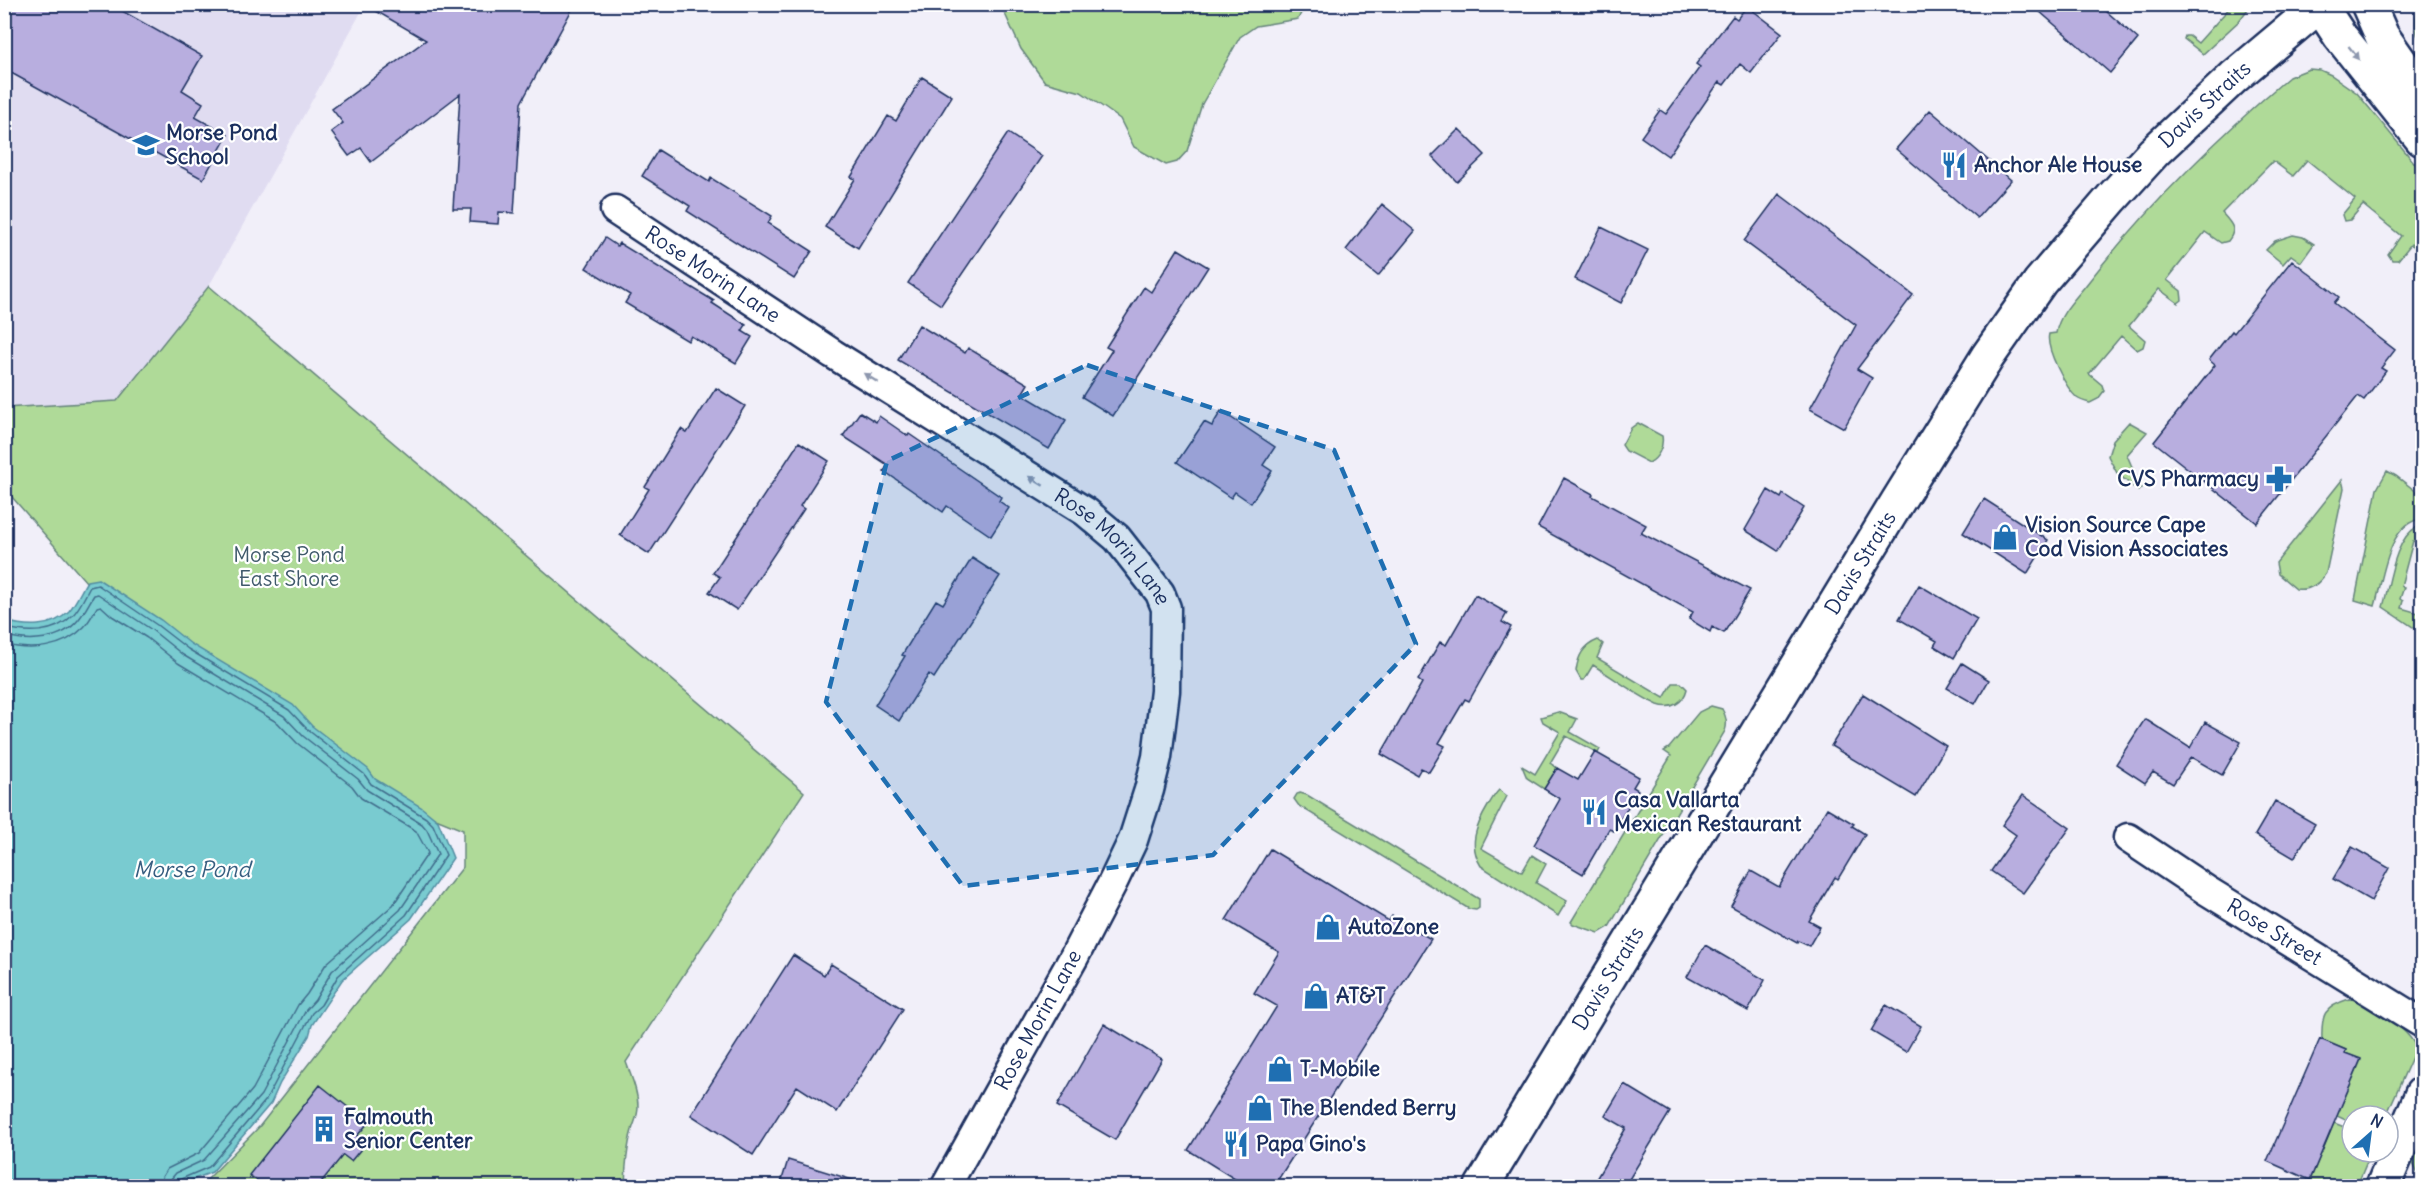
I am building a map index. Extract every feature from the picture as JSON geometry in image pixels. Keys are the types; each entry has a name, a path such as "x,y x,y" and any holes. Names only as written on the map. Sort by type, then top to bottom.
{"main road":[{"path":"2368,4 2382,36 2422,93"},
{"path":"2320,5 2422,139"},
{"name":"Davis Straits","path":"1482,1186 1910,482 1988,356 2040,282 2154,152 2234,77 2320,5"},
{"path":"2383,1186 2422,1094"}],"street":[{"name":"Rose Morin Lane","path":"615,210 833,354 1086,512 1117,538 1160,594 1166,608 1165,691 1157,757 1133,840 1074,957 946,1186"},
{"name":"Rose Street","path":"2128,838 2206,890 2422,1023"}],"highlighted area":[{"path":"1087,365 1334,450 1416,644 1213,855 963,886 826,702 887,461"}],"shaded area":[{"name":"Morse Pond School","path":"5,5 365,5 209,286 117,401 5,408"}],"green space":[{"path":"2233,4 2251,5 2239,21 2203,54 2184,39 2185,36 2189,36 2198,43"},
{"path":"1001,5 1305,5 1298,19 1256,26 1240,37 1202,104 1187,151 1177,162 1166,165 1134,147 1120,119 1106,109 1081,92 1045,82 1021,49"},
{"path":"2419,5 2422,5 2422,45 2417,35 2416,25"},
{"path":"2309,69 2320,70 2331,75 2357,93 2422,172 2422,254 2411,244 2398,260 2392,260 2388,254 2401,236 2363,205 2350,220 2344,221 2342,215 2355,199 2307,160 2293,176 2273,161 2222,213 2233,230 2228,241 2221,243 2205,232 2167,280 2181,291 2182,300 2178,303 2159,289 2129,326 2145,340 2143,347 2137,350 2121,336 2089,374 2102,385 2104,391 2098,399 2090,403 2077,398 2057,368 2050,348 2049,334 2056,333 2065,312 2112,252 2184,174 2235,124 2289,77"},
{"path":"2293,235 2303,237 2314,244 2301,262 2291,255 2283,264 2266,250 2275,241"},
{"name":"Morse Pond East Shore","path":"209,286 804,792 626,1062 636,1089 638,1107 628,1150 626,1186 201,1186 259,1127 463,867 463,830 394,802 195,707 5,489 4,408 117,401"},
{"path":"2129,422 2147,432 2127,455 2141,488 2138,491 2117,473 2108,456 2113,440"},
{"path":"1638,423 1662,436 1660,452 1649,463 1626,451 1622,445 1631,428"},
{"path":"2387,471 2422,496 2422,519 2411,522 2401,530 2394,541 2384,567 2375,606 2355,600 2377,489"},
{"path":"2342,480 2344,488 2326,573 2313,586 2296,589 2278,574 2276,563"},
{"path":"2417,527 2422,527 2422,543 2413,541 2401,586 2404,587 2400,599 2403,601 2401,608 2422,614 2422,633 2383,607 2398,551 2409,533"},
{"path":"1598,640 1603,644 1597,658 1664,698 1673,683 1681,683 1687,689 1683,698 1673,706 1658,705 1593,665 1584,680 1581,680 1576,671 1580,656 1585,648"},
{"path":"1711,706 1722,709 1725,714 1725,731 1609,927 1599,933 1573,924 1571,922 1671,756 1664,751 1699,712"},
{"path":"1558,712 1577,719 1570,732 1600,749 1598,753 1566,736 1550,763 1557,768 1544,789 1527,778 1522,766 1535,774 1560,732 1543,722 1541,717"},
{"path":"1499,790 1507,796 1481,848 1522,872 1532,855 1546,864 1536,883 1567,901 1558,916 1481,866 1477,858 1474,843 1477,828"},
{"path":"1300,793 1307,795 1479,899 1479,908 1469,909 1299,806 1294,799"},
{"path":"2349,999 2366,1004 2397,1025 2412,1041 2416,1048 2391,1104 2342,1104 2361,1060 2345,1053 2346,1050 2322,1040 2324,1018 2334,1005"},
{"path":"2334,1123 2340,1125 2340,1164 2366,1164 2357,1186 2308,1185"},
{"path":"2422,1136 2422,1184 2413,1163"}],"water":[{"name":"Morse Pond","path":"98,579 161,620 191,644 293,705 312,726 368,769 375,779 421,807 438,821 453,858 411,919 342,980 312,1025 309,1036 280,1083 271,1103 212,1172 177,1186 5,1186 5,621 38,625 55,621 69,611 87,581"}],"building":[{"path":"4,4 110,4 202,56 182,90 203,103 195,117 228,135 203,179 4,69"},
{"path":"364,4 575,4 521,103 514,213 499,212 498,224 470,222 471,209 453,209 460,94 371,162 361,148 349,156 331,132 343,123 332,109 426,40"},
{"path":"2031,4 2098,4 2138,39 2110,73"},
{"path":"1747,6 1782,33 1751,73 1740,64 1724,85 1719,82 1668,156 1641,137 1660,110 1666,114 1700,67 1696,64 1733,16 1737,19"},
{"path":"922,77 952,96 858,248 825,227 855,179 851,177 888,116 896,121"},
{"name":"Anchor Ale House","path":"1930,110 2011,180 1977,218 1896,149"},
{"path":"1459,129 1485,155 1457,182 1432,156"},
{"path":"1008,133 1042,156 941,305 908,283"},
{"path":"658,150 709,182 711,178 772,216 768,223 812,251 794,279 687,211 690,206 642,176"},
{"path":"1779,194 1913,295 1857,369 1872,378 1844,428 1810,409 1856,325 1744,241"},
{"path":"1382,204 1415,231 1378,276 1346,250"},
{"path":"1601,227 1648,250 1621,303 1575,279"},
{"path":"605,238 617,246 619,243 714,301 712,303 746,325 742,331 752,337 736,363 691,336 688,341 625,303 630,295 586,268"},
{"path":"1178,249 1208,267 1113,416 1082,397 1112,350 1106,347 1144,287 1151,292"},
{"name":"CVS Pharmacy","path":"2292,260 2339,297 2334,303 2395,350 2381,368 2386,371 2364,400 2358,396 2257,523 2154,442 2215,365 2209,360 2232,331 2234,333"},
{"path":"919,325 965,353 968,348 1028,384 1022,394 1066,420 1049,449 898,360"},
{"path":"716,388 745,406 649,554 620,535 649,489 645,487 681,429 687,433"},
{"path":"1221,411 1275,447 1263,465 1272,471 1251,503 1235,492 1231,498 1177,462 1204,422 1212,426"},
{"path":"860,412 876,422 879,416 908,436 909,434 1001,497 999,501 1009,508 991,536 947,506 943,512 884,471 888,465 843,436"},
{"path":"799,442 829,461 800,506 804,509 737,610 709,592 720,577 713,573"},
{"path":"1564,478 1646,525 1641,533 1750,590 1724,633 1712,627 1710,632 1689,619 1693,612 1538,527"},
{"path":"1768,490 1781,498 1783,494 1804,508 1778,551 1745,530"},
{"name":"Vision Source Cape Cod Vision Associates","path":"1984,499 2048,540 2027,574 1963,533"},
{"path":"972,558 1000,576 934,678 929,674 899,721 875,705 936,600 943,604"},
{"path":"1919,585 1977,619 1954,658 1934,646 1937,641 1899,619"},
{"path":"1475,595 1507,613 1502,622 1511,627 1469,701 1465,699 1439,743 1445,746 1429,772 1421,768 1417,775 1381,754 1422,683 1418,680 1440,642 1446,645"},
{"path":"1962,663 1989,680 1975,704 1947,688"},
{"path":"1863,694 1946,746 1916,797 1831,746"},
{"path":"2145,719 2190,748 2205,722 2241,742 2222,775 2191,757 2173,784 2153,772 2145,783 2116,764"},
{"name":"Casa Vallarta Mexican Restaurant","path":"1595,752 1639,777 1633,787 1638,790 1614,831 1609,829 1583,874 1534,845 1560,799 1544,789 1557,768 1578,780"},
{"path":"2023,795 2070,828 2023,893 1991,871 2016,835 2002,825"},
{"path":"2275,801 2315,824 2294,858 2255,835"},
{"path":"1827,808 1854,824 1852,826 1865,834 1838,879 1835,877 1809,921 1820,927 1809,946 1798,941 1797,943 1731,906 1751,871 1779,887"},
{"path":"2352,847 2389,868 2371,901 2333,879"},
{"path":"1270,849 1389,921 1392,916 1431,939 1274,1186 1246,1186 1188,1150 1277,1006 1254,993 1279,952 1226,920"},
{"path":"1705,945 1765,980 1748,1011 1687,977"},
{"path":"793,955 824,975 831,964 903,1009 837,1112 797,1086 753,1155 691,1115"},
{"path":"1886,1005 1921,1026 1906,1052 1871,1031"},
{"path":"1104,1024 1162,1059 1115,1140 1057,1106"},
{"path":"2320,1039 2361,1059 2342,1104 2340,1104 2310,1180 2267,1161"},
{"path":"1624,1084 1670,1112 1625,1186 1592,1186 1626,1128 1605,1116"},
{"name":"Falmouth Senior Center","path":"320,1085 368,1123 357,1136 366,1143 351,1161 343,1155 318,1186 265,1186 249,1175"},
{"path":"788,1160 856,1181 856,1186 780,1186"}],"place":[{"name":"Morse Pond School","path":"146,145"},
{"name":"Anchor Ale House","path":"1954,165"},
{"name":"CVS Pharmacy","path":"2279,479"},
{"name":"Vision Source Cape Cod Vision Associates","path":"2005,537"},
{"name":"Casa Vallarta Mexican Restaurant","path":"1594,812"},
{"name":"AutoZone","path":"1328,927"},
{"name":"AT&T","path":"1316,996"},
{"name":"T-Mobile","path":"1280,1069"},
{"name":"The Blended Berry","path":"1260,1108"},
{"name":"Falmouth Senior Center","path":"324,1129"},
{"name":"Papa Gino's","path":"1236,1144"}]}
